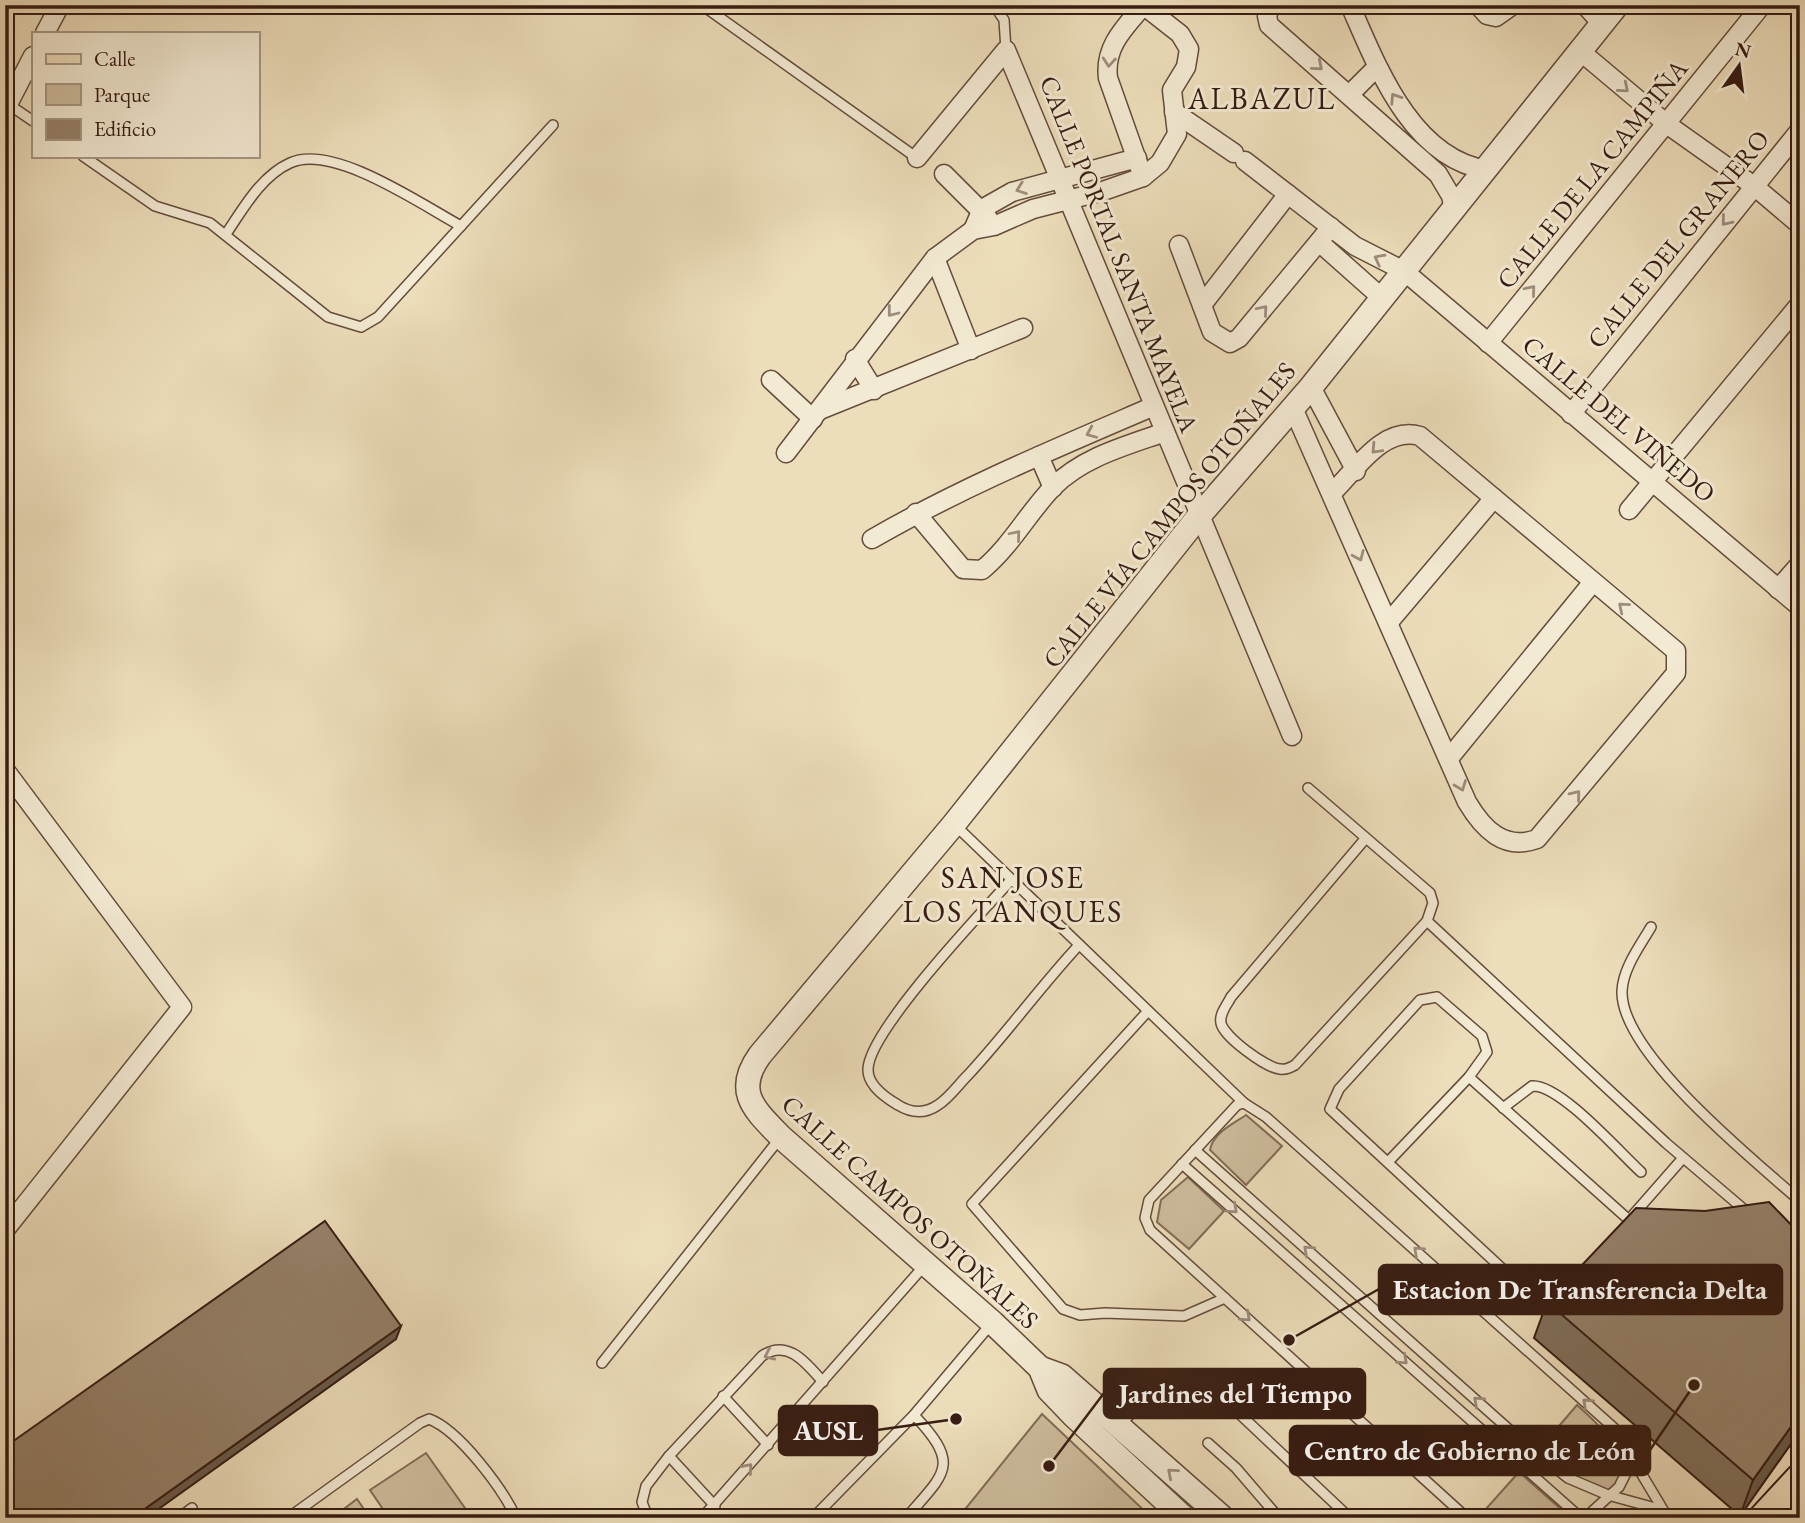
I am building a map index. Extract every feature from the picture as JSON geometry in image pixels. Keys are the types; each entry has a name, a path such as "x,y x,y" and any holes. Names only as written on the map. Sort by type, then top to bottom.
{"main road":[{"path":"1763,1518 1800,1478"}],"street":[{"path":"46,32 60,5"},
{"path":"786,453 855,359 935,258 973,230 994,226 1033,209 1071,201 1143,177 1160,163 1171,149 1177,134 1172,90 1186,67 1189,49 1180,34 1143,5 1118,36 1106,62 1108,78 1143,177"},
{"path":"1271,5 1267,16 1269,25 1438,174 1446,184 1454,209"},
{"path":"1350,5 1394,99 1415,125 1450,157 1462,164 1487,170"},
{"path":"1478,5 1487,15 1496,17 1513,5"},
{"path":"1585,5 1602,24"},
{"name":"CALLE VÍA CAMPOS OTOÑALES","path":"760,1055 954,824 1199,516 1311,387 1617,5"},
{"name":"CALLE DE LA CAMPIÑA","path":"1488,343 1668,125 1762,5"},
{"path":"917,158 1006,50"},
{"name":"CALLE PORTAL SANTA MAYELA","path":"1006,50 1293,736"},
{"path":"1580,51 1668,125 1754,187 1800,225"},
{"path":"7,107 32,59"},
{"path":"1350,94 1377,66"},
{"name":"CALLE DEL VIÑEDO","path":"1174,112 1239,157 1355,246 1404,271 1800,607"},
{"path":"1400,142 1415,125"},
{"name":"CALLE DEL GRANERO","path":"1571,414 1800,130"},
{"path":"973,230 982,209 1012,192 1137,158"},
{"path":"944,174 982,209 994,226"},
{"path":"1202,305 1288,194"},
{"path":"1179,245 1212,332 1230,343 1239,338 1331,227"},
{"path":"1319,242 1382,298"},
{"path":"935,258 971,350"},
{"path":"1629,510 1800,304"},
{"path":"816,414 1023,328"},
{"path":"855,359 874,390"},
{"path":"771,380 816,414"},
{"path":"1311,387 1356,471"},
{"path":"872,539 916,513 1154,406"},
{"path":"1293,408 1331,494 1450,757 1467,802 1485,829 1507,841 1529,842 1545,834 1670,681 1678,666 1676,651 1420,436 1410,433 1385,440 1331,494"},
{"path":"916,513 963,569 982,570 1014,538 1053,488 1077,467 1165,432"},
{"path":"1039,456 1053,488"},
{"path":"1389,622 1494,498"},
{"path":"1778,589 1800,564"},
{"path":"1450,757 1593,582"},
{"path":"5,769 182,1007 5,1230"},
{"name":"CALLE CAMPOS OTOÑALES","path":"760,1055 747,1075 746,1086 758,1113 781,1137 993,1323 1040,1368 1062,1376 1223,1518"},
{"name":"CALLE CAMPOS OTOÑALES","path":"1040,1368 1049,1390 1184,1518"}],"lane":[{"path":"702,5 917,158"},
{"path":"994,5 1004,20 1006,50"},
{"path":"7,107 32,120"},
{"path":"86,158 155,206 210,223 328,317 361,327 378,317 553,125"},
{"path":"226,234 257,190 289,163 308,158 344,165 461,226"},
{"path":"1308,788 1364,839 1430,893 1432,909 1427,921 1295,1065 1281,1070 1268,1066 1227,1034 1221,1017 1231,998 1364,839"},
{"path":"954,824 1244,1103 1266,1117 1614,1428 1659,1509 1668,1518"},
{"path":"1011,880 928,972 882,1038 871,1056 868,1069 869,1079 877,1090 903,1108 914,1112 930,1110 940,1104 1079,945"},
{"path":"1427,921 1683,1158 1753,1217 1745,1223"},
{"path":"1651,927 1628,968 1622,989 1624,1009 1635,1034 1698,1109 1800,1201"},
{"path":"1388,1162 1469,1077 1487,1052 1486,1041 1446,1002 1429,996 1420,1000 1339,1089 1331,1105 1333,1113 1455,1228 1538,1299 1550,1301 1565,1288"},
{"path":"1148,1011 972,1204 1063,1309 1080,1315 1105,1313 1184,1316 1225,1298"},
{"path":"1469,1077 1629,1220"},
{"path":"1503,1108 1532,1086 1545,1088 1575,1110 1641,1172"},
{"path":"1244,1103 1237,1105 1149,1200 1145,1218 1150,1230 1467,1518"},
{"path":"602,1363 781,1137"},
{"path":"1195,1150 1522,1441 1568,1478 1608,1495 1659,1509"},
{"path":"1633,1233 1623,1227 1683,1158"},
{"path":"1182,1164 1583,1518 1619,1488 1633,1460"},
{"path":"702,1518 925,1265"},
{"path":"813,1518 915,1415 993,1323"},
{"path":"649,1518 642,1502 646,1486 668,1456 762,1356 781,1350 802,1358 823,1382"},
{"path":"1104,1444 1118,1425 1162,1388 1187,1380 1200,1383 1212,1388 1348,1517"},
{"path":"723,1396 768,1445"},
{"path":"906,1518 940,1479 944,1458 939,1441 915,1415"},
{"path":"288,1518 429,1419 443,1424 463,1441 516,1518"},
{"path":"1208,1443 1248,1480 1279,1518"},
{"path":"668,1456 715,1506"},
{"path":"179,1518 192,1508"}],"green space":[{"path":"1246,1115 1282,1146 1246,1185 1210,1150 1219,1134"},
{"path":"1188,1177 1224,1211 1189,1249 1157,1222 1161,1200"},
{"path":"1577,1405 1606,1434 1620,1458 1622,1470 1619,1482 1609,1493 1570,1474 1541,1447"},
{"path":"1042,1414 1152,1518 958,1518"},
{"path":"426,1453 472,1518 389,1518 370,1490"},
{"path":"1519,1472 1571,1518 1493,1518 1484,1511"},
{"path":"357,1499 370,1518 332,1518"}],"building":[{"path":"1769,1202 1800,1234 1800,1414 1753,1480 1547,1302 1636,1208 1705,1211"},
{"path":"325,1221 401,1326 132,1518 5,1518 5,1447"}],"place":[{"name":"Estacion De Transferencia Delta","path":"1289,1340"},
{"name":"Centro de Gobierno de León","path":"1694,1385"},
{"name":"AUSL","path":"956,1419"},
{"name":"Jardines del Tiempo","path":"1049,1466"}],"district":[{"name":"ALBAZUL","path":"1262,99"},
{"name":"SAN JOSE LOS TANQUES","path":"1013,895"}]}
